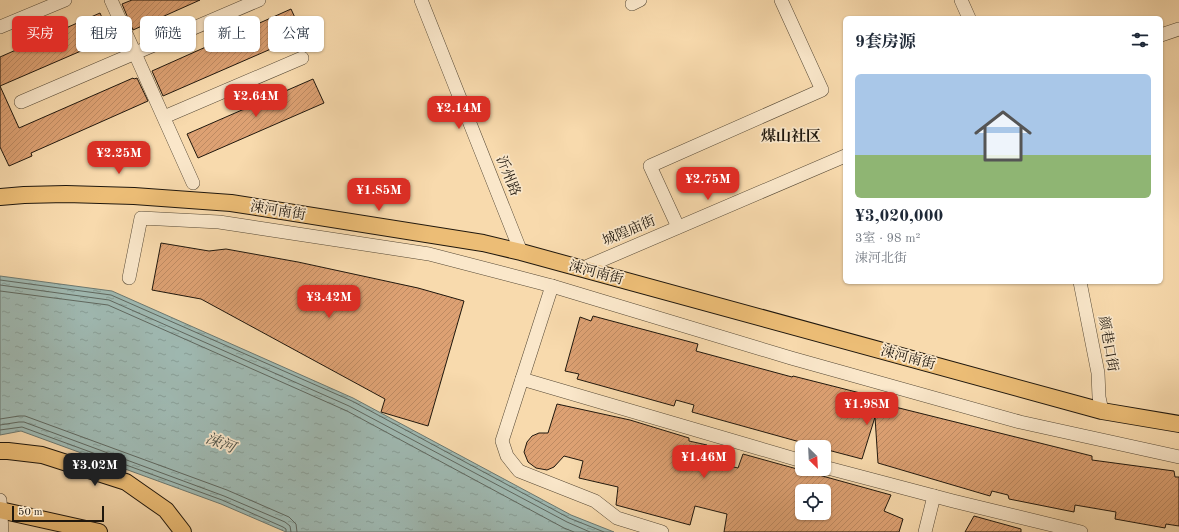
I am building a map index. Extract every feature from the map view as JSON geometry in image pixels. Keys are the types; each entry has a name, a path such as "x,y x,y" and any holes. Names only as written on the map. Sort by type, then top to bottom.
{"main road":[{"path":"0,191 60,189 204,190 231,203"},
{"name":"涑河南街","path":"0,197 24,194 66,194 134,196 231,203 483,243 1102,411 1179,424"},
{"path":"0,206 30,203 72,202 199,207 231,203"},
{"path":"0,452 8,451 42,455 126,482 166,510 183,532"},
{"path":"0,507 99,532"}],"street":[{"path":"0,27 65,0"},
{"path":"111,0 193,183"},
{"path":"21,102 259,0"},
{"name":"沂州路","path":"421,0 520,252"},
{"path":"678,227 650,166 822,90 781,0"},
{"path":"961,0 968,16"},
{"path":"1163,34 1179,28"},
{"path":"164,118 302,58"},
{"name":"城隍庙街","path":"581,269 843,157"},
{"path":"129,278 141,218 219,222 429,254 552,286 791,358 1020,422 1179,457"},
{"name":"颜巷口街","path":"1080,284 1098,373 1099,397 1102,411"},
{"path":"552,286 502,441 507,456 519,471 596,501 618,518 662,532"},
{"path":"522,379 795,459"},
{"path":"831,469 1081,532"},
{"path":"925,532 934,496"},
{"path":"0,507 2,532"}],"water":[{"name":"涑河","path":"0,276 112,291 353,398 571,515 614,532 286,532 221,504 21,431 0,435"}],"building":[{"path":"132,0 200,0 164,16 140,16 140,27 133,30 132,16 127,16 122,4"},
{"path":"291,9 294,16 275,16"},
{"path":"100,13 101,16 93,16"},
{"path":"268,19 268,50 163,96 152,71 204,48 204,52 260,52 260,23"},
{"path":"76,24 76,52 79,52 0,86 0,57 12,52 68,52 68,27"},
{"path":"133,78 137,78 148,101 31,153 32,156 9,166 0,147 0,86 19,128"},
{"path":"313,79 324,103 198,158 187,134"},
{"path":"161,243 209,251 226,249 298,262 418,288 464,301 428,426 381,412 385,399 201,299 152,290"},
{"path":"593,316 698,344 696,351 792,377 793,376 880,398 879,403 1092,456 1092,460 1174,471 1175,477 1179,477 1179,526 1166,524 1165,528 1115,519 1116,512 1075,505 1074,512 1009,499 1008,495 992,491 990,496 878,463 875,417 862,459 831,451 831,440 795,441 692,412 694,405 676,400 674,406 577,379 579,374 565,371 580,317 591,321"},
{"path":"557,404 630,420 689,438 689,441 707,445 704,460 738,468 743,454 795,468 795,476 822,476 891,495 884,511 903,519 899,532 724,532 727,514 695,506 690,525 616,505 618,487 579,478 583,461 564,456 554,467 547,470 536,468 528,462 524,452 527,442 532,436 539,433 548,433"},
{"path":"974,516 1021,529 1021,532 965,532"}],"district":[{"name":"煤山社区","path":"791,137"}]}
